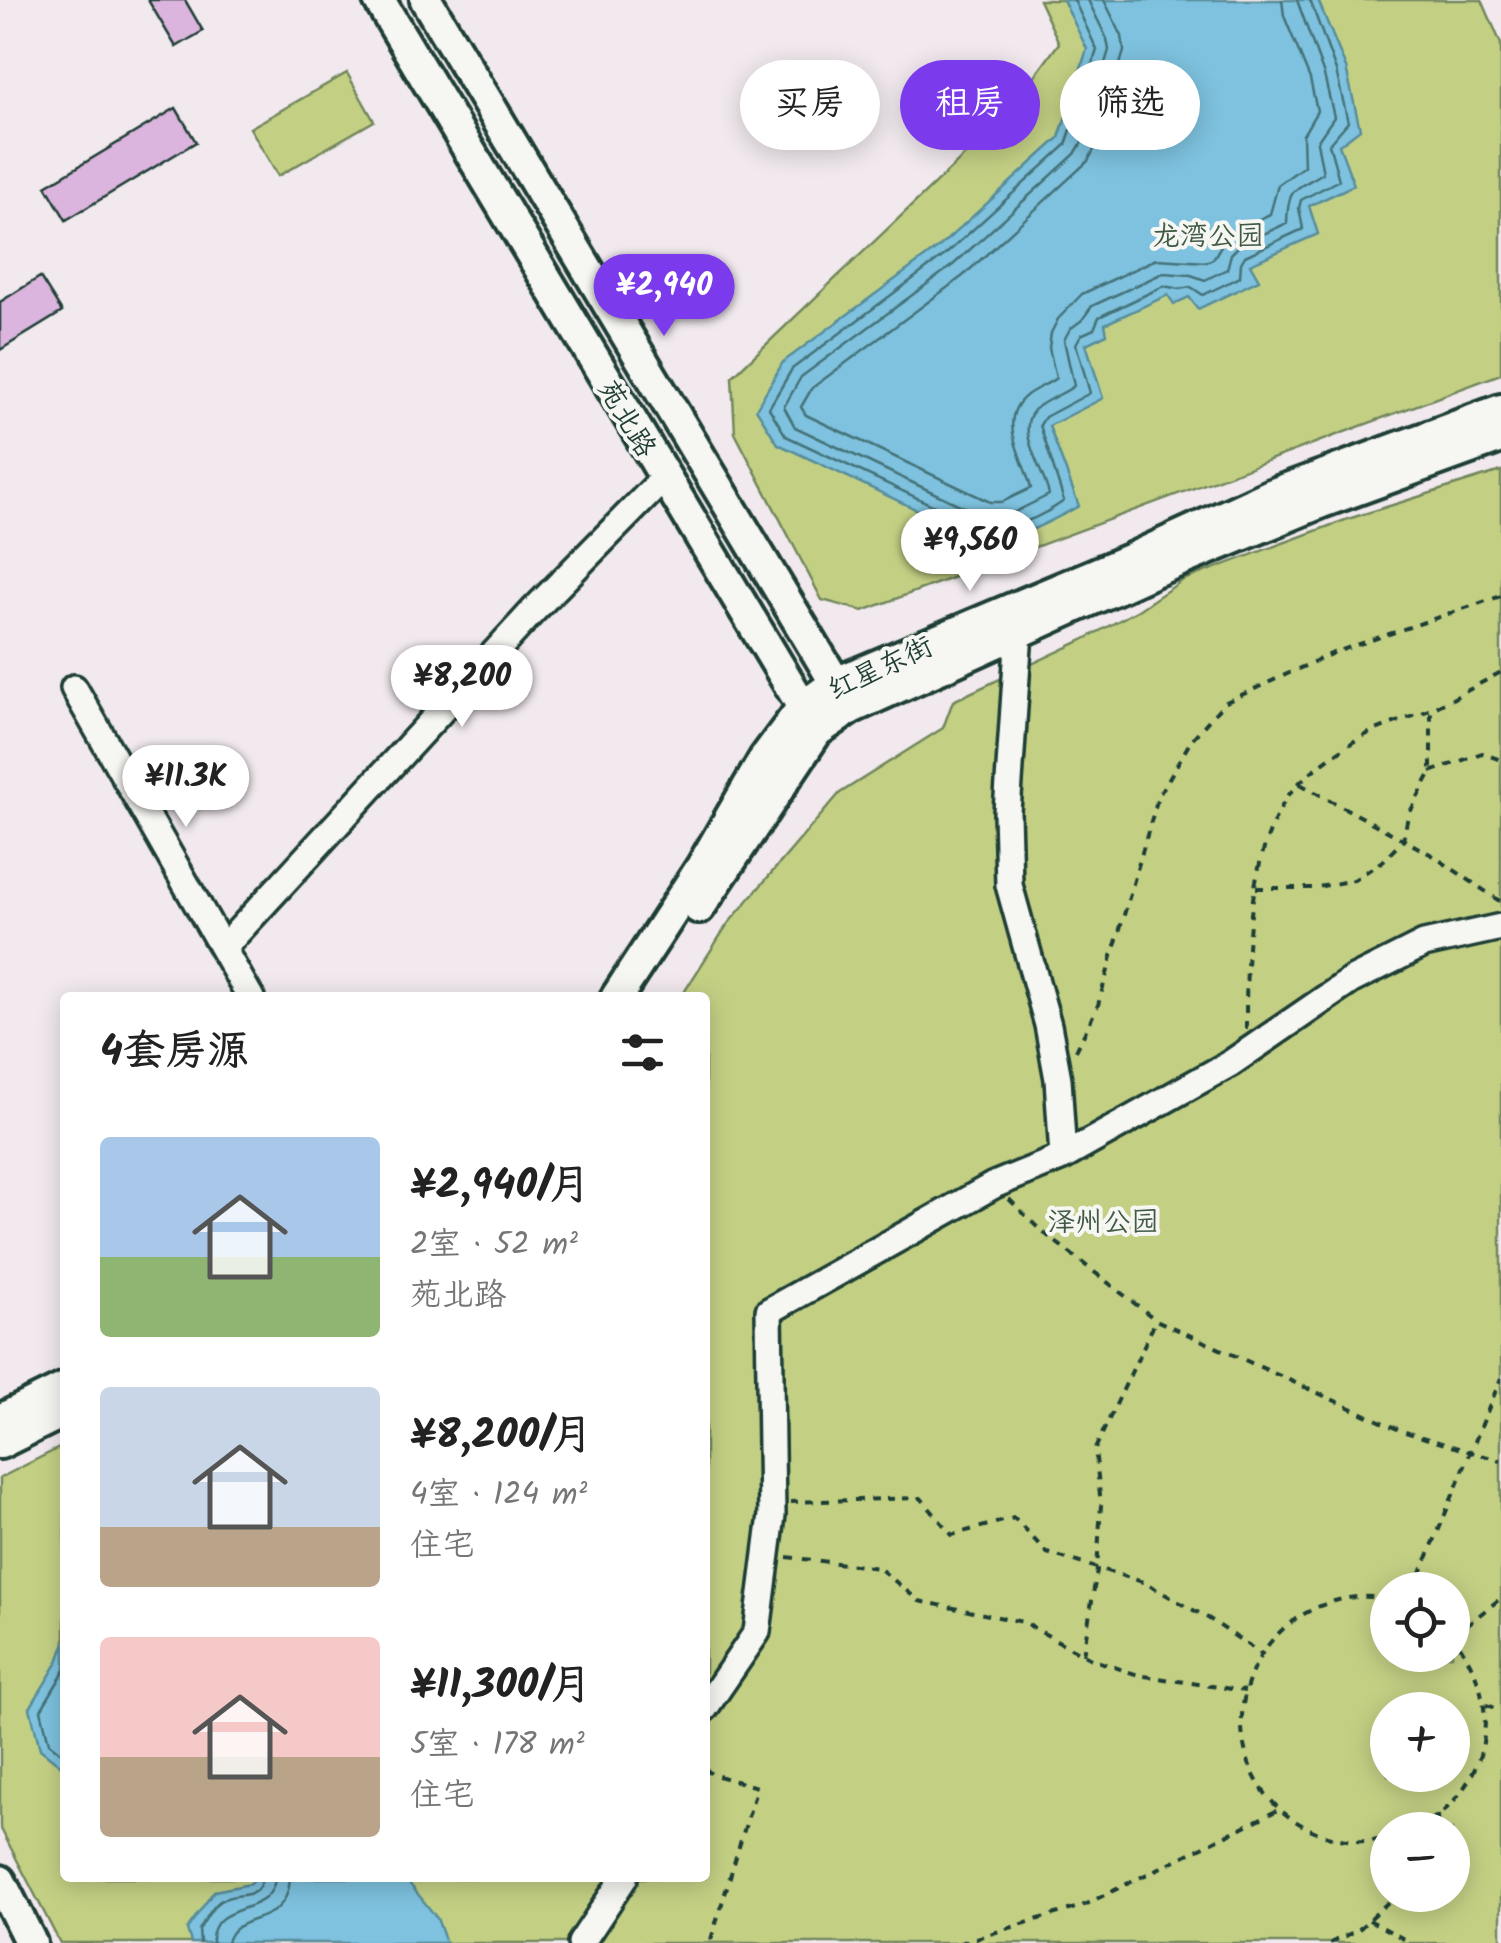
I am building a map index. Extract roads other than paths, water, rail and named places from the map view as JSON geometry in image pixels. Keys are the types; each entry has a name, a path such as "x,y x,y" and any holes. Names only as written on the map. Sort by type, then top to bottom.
{"main road":[{"name":"苑北路","path":"379,0 810,719"},
{"name":"苑北路","path":"426,0 843,696"},
{"name":"红星东街","path":"620,992 701,868 764,758 843,696 1273,494 1501,410"},
{"name":"红星东街","path":"843,696 1019,632 1322,502 1501,437"},
{"name":"红星东街","path":"642,992 810,719"},
{"path":"0,1420 60,1390"},
{"path":"0,1443 60,1414"},
{"path":"0,1881 31,1943"},
{"path":"0,1923 10,1943"}],"street":[{"path":"224,946 533,611 664,478"},
{"path":"1019,632 1007,812 1009,885 1048,1025 1058,1079 1063,1157"},
{"path":"74,688 248,992"},
{"path":"710,1701 757,1632 772,1503 769,1311 994,1186 1063,1157 1246,1053 1352,980 1424,944 1501,927"},
{"path":"580,1943 621,1882"}],"water":[{"path":"1063,0 1318,0 1346,68 1360,129 1339,145 1354,185 1309,206 1318,234 1250,264 1259,280 1198,309 1189,297 1174,304 1168,295 1105,324 1107,334 1086,344 1103,398 1049,426 1079,506 1021,534 983,541 778,444 756,409 783,362 939,247 1060,135 1060,150 1200,150 1200,60 1084,60 1087,49"},
{"path":"60,1656 60,1765 40,1749 30,1708"},
{"path":"408,1882 437,1918 446,1943 191,1943 187,1929 214,1891 250,1884"}],"park label":[{"name":"龙湾公园","path":"1208,235"},
{"name":"泽州公园","path":"1103,1221"}]}
